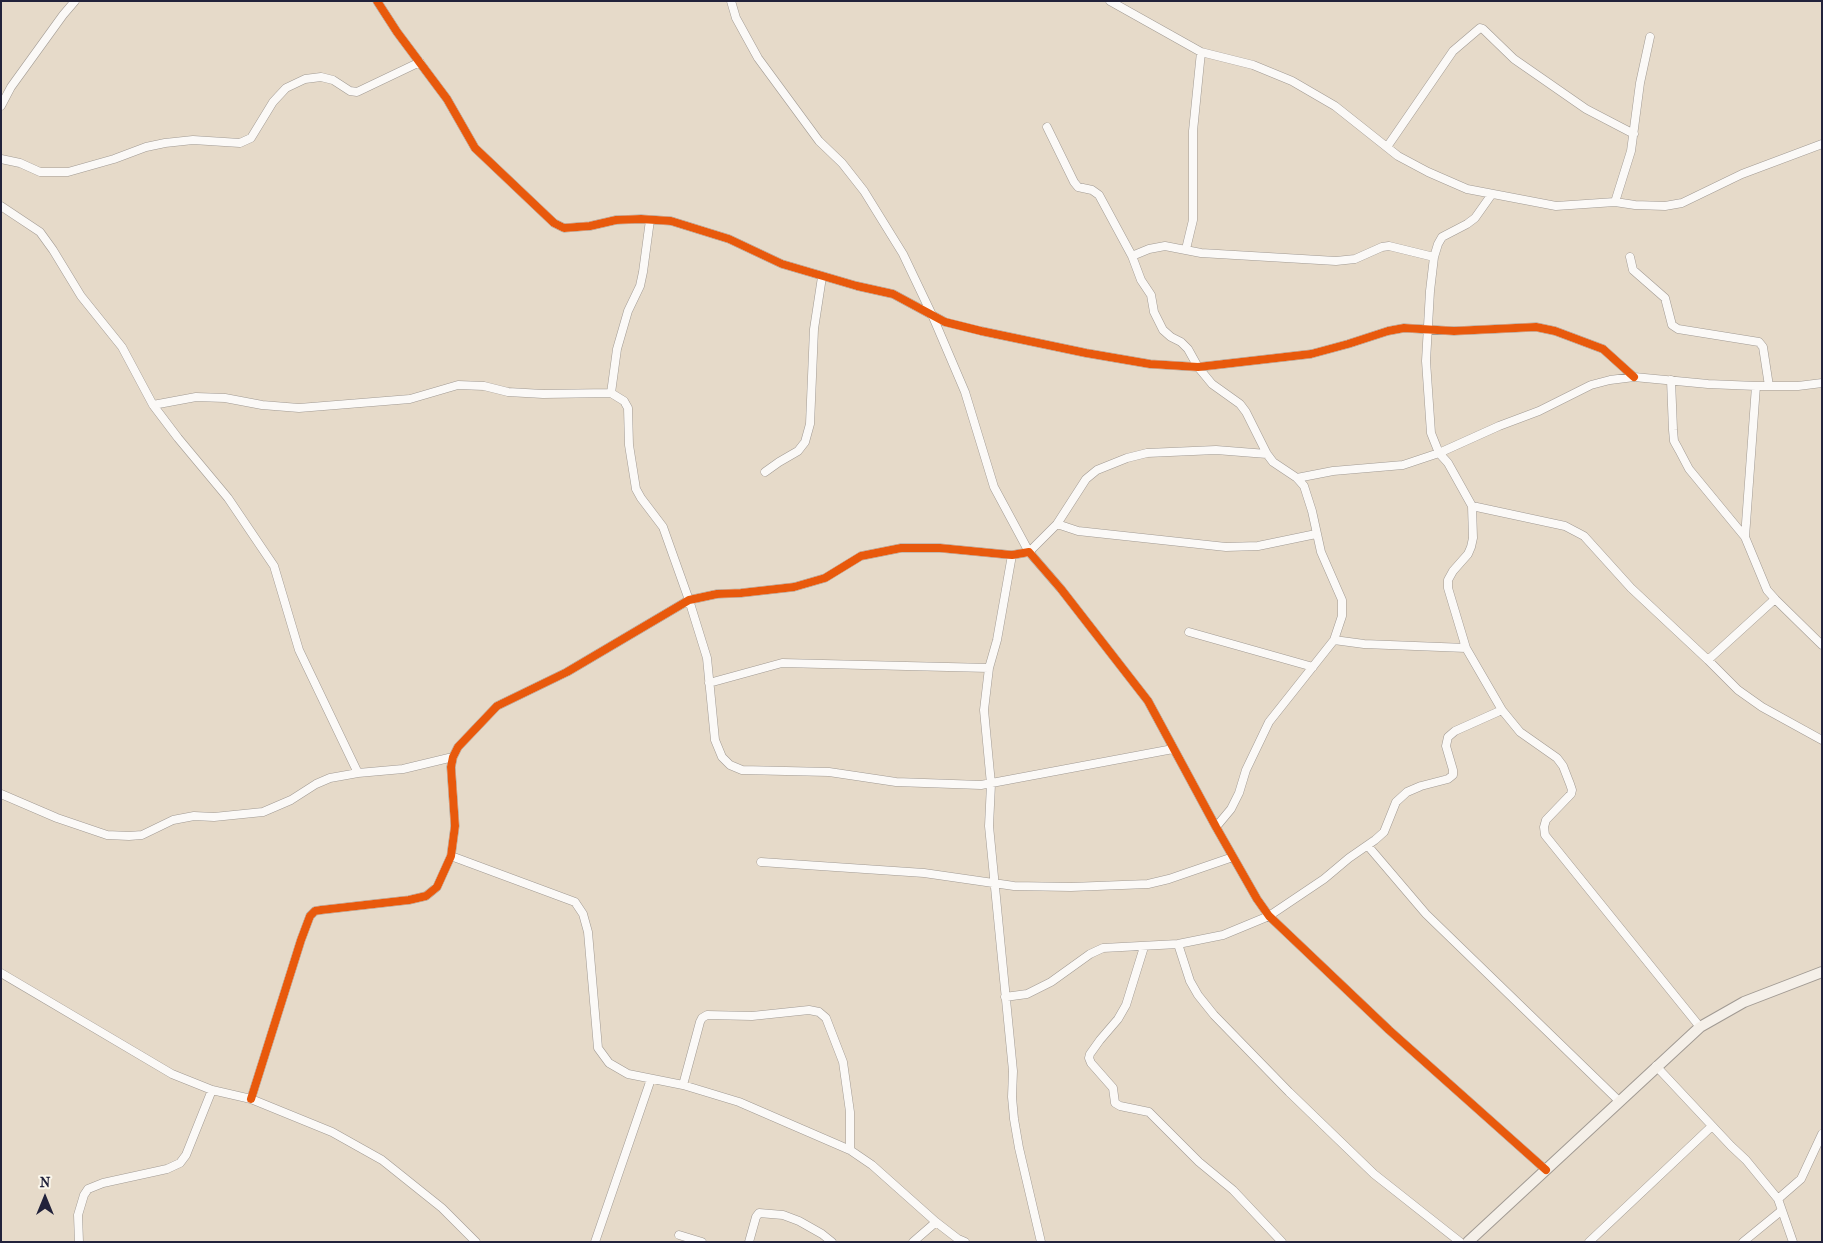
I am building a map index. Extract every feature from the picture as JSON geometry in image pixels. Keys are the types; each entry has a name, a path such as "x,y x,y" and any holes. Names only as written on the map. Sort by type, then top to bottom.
{"street":[{"path":"1,106 11,87 75,1"},
{"path":"377,1 447,99 475,148 554,223 564,228 574,228 616,220 671,221 729,239 782,264 822,277 893,294 919,307 933,317 981,331 1150,364 1198,367 1311,354 1404,328 1488,331 1515,327 1536,327 1554,331 1603,349 1634,376"},
{"path":"731,1 736,18 758,58 819,141 842,163 864,190 883,219 906,261 933,317 964,392 994,487 1029,552 1061,589 1148,701 1257,899 1269,916 1389,1030 1546,1170"},
{"path":"1110,1 1201,52 1253,65 1292,81 1335,106 1398,156 1467,189 1556,206 1614,202 1665,206 1682,203 1742,174 1822,144"},
{"path":"1387,147 1452,51 1480,28 1514,59 1586,109 1634,134"},
{"path":"1614,202 1631,152 1640,83 1650,37"},
{"path":"1186,249 1193,220 1193,131 1201,52"},
{"path":"1,159 20,163 40,172 68,172 114,159 146,147 166,143 194,140 240,142 251,138 273,102 286,88 305,79 321,77 333,80 350,91 357,92 420,62"},
{"path":"1047,127 1074,182 1078,187 1092,190 1099,195 1151,295 1154,312 1163,330 1171,338 1181,342 1188,349 1198,367 1212,384 1240,404 1273,462 1304,486 1324,560 1342,600 1342,616 1334,640 1269,722 1246,770 1239,793 1231,809 1216,827"},
{"path":"1492,194 1475,218 1442,237 1434,258 1427,329 1428,413 1432,438 1439,453 1448,463 1472,506 1473,538 1471,547 1468,554 1452,571 1448,580 1448,588 1466,648 1502,710 1520,732 1557,758 1563,766 1572,790 1571,794 1546,820 1544,827 1545,835 1700,1027"},
{"path":"1,206 40,232 81,296 122,347 153,405 228,498 274,566 299,650 358,773"},
{"path":"612,393 617,349 628,311 640,286 650,220"},
{"path":"1132,256 1149,248 1166,246 1201,253 1336,261 1355,259 1382,247 1390,246 1434,258"},
{"path":"1630,256 1633,270 1665,298 1672,325 1678,329 1759,342 1763,347 1769,386"},
{"path":"765,472 798,451 804,442 810,424 814,329 822,277"},
{"path":"1296,478 1403,465 1439,453 1499,426 1539,411 1591,385 1634,376 1756,386 1822,384"},
{"path":"1671,380 1674,440 1679,450 1690,469 1744,537 1767,590 1822,645"},
{"path":"153,405 196,397 226,398 262,405 299,408 410,399 458,385 484,386 508,392 543,394 612,393 624,400 628,408 629,445 636,489 663,526 689,600 707,658 715,740 722,757 730,765 742,770 829,772 896,782 991,784 1173,749"},
{"path":"1744,537 1756,386"},
{"path":"251,1099 310,916 315,911 321,910 409,900 426,896 437,887 452,856 455,826 452,757 458,747 497,706 567,672 689,600 717,594 794,587 825,578 861,556 900,548 940,548 1012,555 1029,552 1057,524 1086,479 1097,470 1126,458 1167,451 1216,450 1267,454"},
{"path":"1472,506 1565,526 1584,536 1631,588 1738,690 1762,707 1822,740"},
{"path":"1057,524 1078,531 1191,545 1226,547 1258,546 1316,534"},
{"path":"1012,555 997,640 989,668 984,710 991,784 989,826 1013,1071 1012,1097 1014,1119 1041,1242"},
{"path":"1708,660 1775,599"},
{"path":"1189,632 1313,667"},
{"path":"1334,640 1372,644 1466,648"},
{"path":"709,683 782,663 989,668"},
{"path":"1005,997 1027,994 1051,982 1090,954 1104,948 1178,944 1223,935 1269,916 1324,879 1384,832 1396,802 1407,792 1420,786 1448,779 1453,775 1446,746 1448,737 1456,731 1502,710"},
{"path":"1,794 58,818 107,835 142,835 173,820 194,816 214,817 263,812 290,800 330,778 358,773 403,769 452,757"},
{"path":"1368,846 1426,914 1619,1101"},
{"path":"452,856 575,902 583,914 588,932 598,1048 609,1063 628,1074 683,1085 738,1102 850,1150 872,1166 936,1222 965,1242"},
{"path":"761,862 924,873 1014,886 1071,887 1134,886 1169,879 1233,857"},
{"path":"1178,944 1190,981 1198,995 1221,1022 1289,1092 1374,1174 1460,1242"},
{"path":"1144,947 1126,1005 1118,1019 1090,1054 1091,1063 1113,1088 1115,1102 1120,1106 1149,1112 1199,1162 1232,1190 1282,1242"},
{"path":"1468,1242 1700,1027 1744,1002 1822,972"},
{"path":"1,973 172,1074 212,1090 251,1099 332,1132 382,1160 442,1208 476,1242"},
{"path":"683,1085 700,1022 707,1015 752,1016 809,1010 819,1012 826,1018 843,1062 850,1112 850,1150"},
{"path":"1656,1066 1746,1160 1778,1199 1793,1242"},
{"path":"594,1242 651,1079"},
{"path":"78,1242 78,1215 84,1195 88,1189 103,1183 167,1169 180,1163 186,1155 212,1090"},
{"path":"1589,1242 1712,1126"},
{"path":"1778,1199 1801,1179 1822,1134"},
{"path":"1743,1242 1781,1211"},
{"path":"749,1242 756,1217 759,1213 783,1216 799,1221 832,1242"},
{"path":"913,1242 936,1222"},
{"path":"679,1235 702,1242"}],"cycle path":[{"path":"377,1 397,32 447,99 475,148 554,223 564,228 590,226 616,220 671,221 729,239 782,264 857,286 893,294 945,322 1086,353 1150,364 1198,367 1311,354 1404,328 1454,331 1536,327 1555,331 1603,349 1634,377"},
{"path":"251,1099 310,916 315,911 321,910 409,900 426,896 437,887 451,856 455,826 451,767 453,757 458,747 497,706 567,672 689,600 717,594 794,587 825,578 861,556 901,548 940,548 1012,555 1029,552 1061,589 1148,701 1216,827 1257,899 1269,916 1389,1030 1546,1170"}]}
